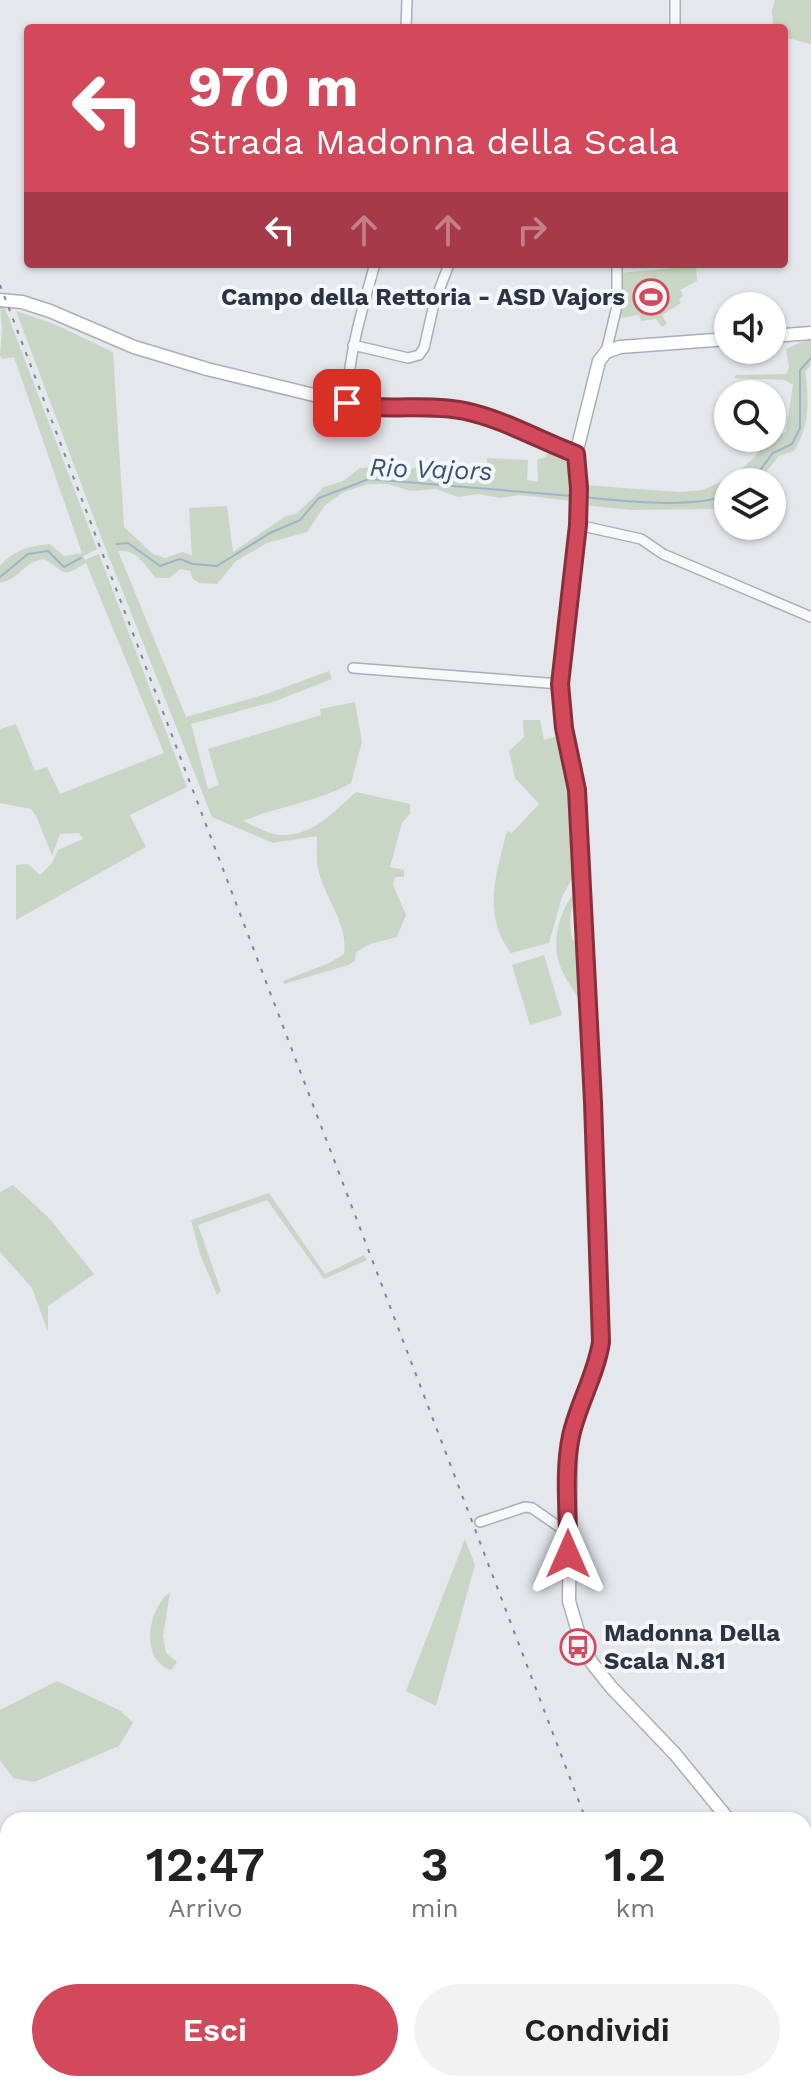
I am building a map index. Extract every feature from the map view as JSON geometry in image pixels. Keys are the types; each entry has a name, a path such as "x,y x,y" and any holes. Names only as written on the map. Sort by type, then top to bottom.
{"street":[{"path":"406,24 407,0"},
{"path":"675,0 675,24"},
{"path":"347,403 348,370 374,268"},
{"path":"353,345 408,358 419,355 424,348 434,304 448,268"},
{"path":"617,268 617,306 606,352 599,361 576,454 578,525 560,684 564,728 577,790 593,1102 601,1342 598,1361 576,1416 571,1438 569,1601 581,1642 592,1663 675,1754 722,1812"},
{"path":"0,300 36,306 134,347 207,369 381,409 426,407 462,411 483,416 576,454"},
{"path":"786,335 811,333"},
{"path":"606,352 620,347 714,340"},
{"path":"578,525 641,539 663,554 811,617"},
{"path":"353,668 560,684"},
{"path":"480,1522 525,1507 532,1508 568,1533"}],"green space":[{"path":"775,0 811,0 811,44 788,38 788,24 773,24"},
{"name":"Campo della Rettoria - ASD Vajors","path":"696,268 697,281 680,290 683,296 679,299 681,303 662,315 667,324 662,327 656,319 641,321 639,315 620,318 621,273"},
{"path":"0,307 5,308 97,549 83,556 85,560 99,554 187,787 130,815 146,847 16,920 16,865 28,864 40,875 52,863 58,850 83,839 79,833 60,834 52,856 31,809 0,803 0,729 16,724 35,771 47,767 60,794 164,753 86,563 63,572 43,559 0,583 0,566 22,550 50,544 64,556 82,553 14,357 2,359 0,356"},
{"path":"16,311 54,324 113,352 124,527 153,554 165,558 183,552 192,556 189,508 227,506 233,552 286,516 296,514 324,487 343,481 360,468 378,467 396,472 419,467 425,474 486,479 487,458 528,460 527,480 538,482 537,460 545,457 549,449 567,457 572,468 572,501 520,495 458,497 436,489 411,491 388,484 368,484 344,492 325,505 307,532 267,543 236,561 217,584 199,583 190,571 180,569 170,578 156,578 135,555 118,551 186,717 266,694 329,671 332,679 273,702 191,724 208,789 219,785 208,749 321,715 320,709 355,702 362,742 351,783 325,795 243,821 275,834 291,835 322,822 356,792 410,804 410,814 402,823 390,867 404,870 404,877 395,877 393,885 406,915 397,937 370,944 356,952 355,961 348,965 284,984 283,981 344,954 343,932 318,868 317,836 273,843 212,817"},
{"path":"811,338 811,365 805,371 807,402 803,432 794,451 779,456 769,468 742,468 758,452 786,452 793,385 786,380 734,378 736,375 786,374 789,368 786,349"},
{"path":"584,485 679,492 702,490 714,485 714,509 630,510 584,505"},
{"path":"523,720 540,720 544,740 561,735 577,869 562,897 549,943 511,953 502,939 494,909 496,878 507,831 512,833 539,804 515,778 509,751 524,737"},
{"path":"578,889 579,897 571,911 570,924 573,941 582,940 584,997 579,999 559,965 556,951 557,931 563,912"},
{"path":"544,955 562,1015 530,1025 512,965"},
{"path":"13,1185 49,1218 94,1274 48,1306 48,1332 32,1288 0,1252 0,1192"},
{"path":"269,1193 325,1274 364,1255 367,1260 324,1279 267,1200 198,1225 221,1291 217,1295 200,1254 191,1220"},
{"path":"465,1539 475,1565 436,1706 406,1691"},
{"path":"170,1592 163,1636 166,1653 177,1662 171,1670 154,1656 150,1633 156,1610"},
{"path":"57,1681 121,1711 133,1723 119,1746 34,1782 13,1778 0,1760 0,1710"}],"waterway":[{"name":"Rio Vajors","path":"762,468 773,453 792,444 800,428 800,370 811,358"},
{"name":"Rio Vajors","path":"117,544 128,543 160,566 180,559 193,564 217,566 270,533 300,520 319,498 369,479 572,496"},
{"name":"Rio Vajors","path":"583,497 677,503 714,499"},
{"name":"Rio Vajors","path":"0,577 28,554 48,551 64,567 81,558"}],"railway":[{"path":"0,285 583,1812"}],"place":[{"name":"Campo della Rettoria - ASD Vajors","path":"651,297"},
{"name":"Madonna Della Scala N.81","path":"578,1647"}],"route":[{"path":"347,403 381,409 426,407 462,411 483,416 576,454 578,525 560,684 564,728 577,790 593,1102 601,1342 592,1379 576,1416 568,1457 568,1554"}]}
